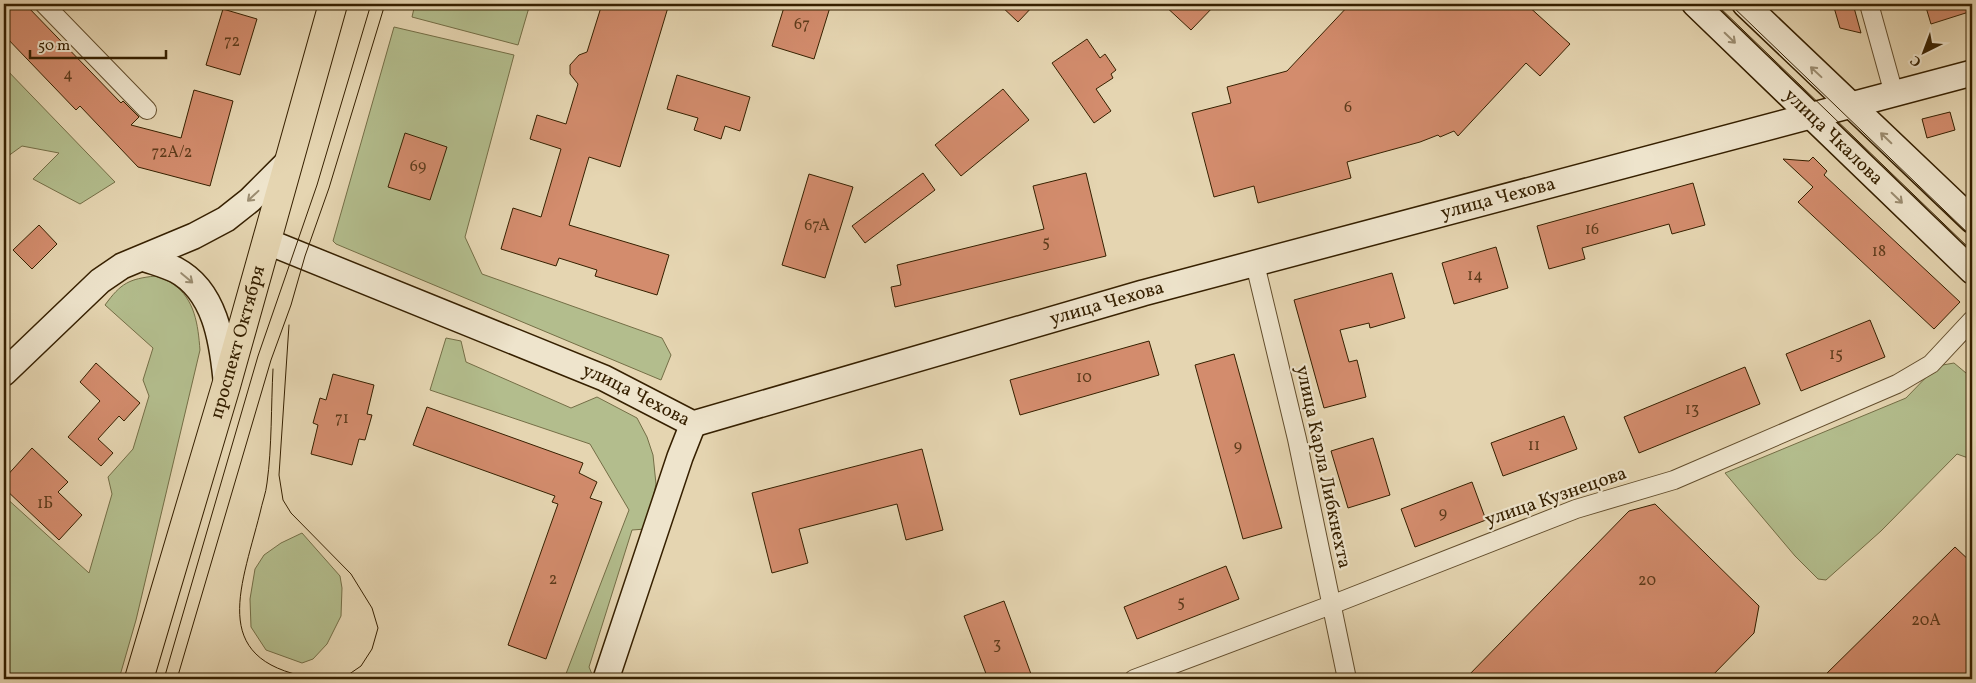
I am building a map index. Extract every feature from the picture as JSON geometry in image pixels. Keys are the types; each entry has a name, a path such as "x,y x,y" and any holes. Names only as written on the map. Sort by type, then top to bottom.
{"main road":[{"name":"проспект Октября","path":"139,679 226,386 333,4"}],"street":[{"path":"44,4 146,110"},
{"name":"улица Чкалова","path":"1695,4 1972,271"},
{"name":"улица Чкалова","path":"1745,4 1972,220"},
{"path":"1870,4 1894,94"},
{"name":"улица Чехова","path":"266,241 604,378 694,424 1143,293 1972,73"},
{"path":"4,373 100,282 122,266 194,236 226,219 250,200 288,162"},
{"path":"143,258 175,270 188,278 202,293 212,312 223,345 226,386"},
{"name":"улица Карла Либкнехта","path":"1255,264 1297,439 1346,679"},
{"name":"улица Кузнецова","path":"1134,679 1331,605 1576,509 1674,480 1897,384 1931,364 1972,320"},
{"path":"606,679 680,457 694,424"}],"green space":[{"path":"415,4 530,4 518,45 412,17"},
{"path":"394,27 514,55 465,237 482,274 662,338 671,355 661,380 336,244 333,241"},
{"path":"4,67 115,182 80,204 33,179 59,153 22,146 4,159"},
{"path":"155,276 164,279 180,290 191,305 198,331 200,350 136,620 119,679 4,679 4,496 89,573 112,494 108,477 133,449 149,396 143,380 153,348 105,305 126,283"},
{"path":"446,338 461,341 466,362 571,408 597,397 637,418 647,437 653,455 656,484 646,529 632,530 589,667 594,679 564,679 629,510 590,444 430,390"},
{"path":"1954,363 1972,378 1972,458 1957,454 1881,531 1826,580 1818,579 1795,556 1725,473 1906,398 1937,366"},
{"path":"302,533 340,576 342,588 341,616 327,644 313,659 302,663 266,650 251,627 250,599 255,569 264,555 281,543"}],"building":[{"path":"4,4 25,4 121,103 123,101 139,117 131,125 181,138 194,90 233,101 210,186 138,167 80,106 76,110 4,35"},
{"path":"602,4 669,4 620,167 589,157 569,225 669,255 657,295 595,276 597,270 559,258 556,266 501,249 513,208 541,217 561,149 530,139 537,115 566,124 578,84 570,74 570,65 579,55 587,52"},
{"path":"785,4 831,4 814,59 772,46"},
{"path":"999,4 1035,4 1018,22"},
{"path":"1163,4 1216,4 1191,30"},
{"path":"1350,4 1526,4 1570,44 1540,76 1526,63 1458,136 1454,131 1440,137 1438,135 1420,142 1347,162 1351,178 1258,203 1254,186 1214,197 1192,113 1231,103 1227,87 1287,71"},
{"path":"1833,4 1853,4 1861,33 1840,28"},
{"path":"1925,4 1972,4 1972,11 1931,24"},
{"path":"223,9 257,19 240,75 206,65"},
{"path":"1087,39 1100,58 1105,54 1116,70 1111,74 1113,78 1096,89 1111,111 1094,123 1052,63"},
{"path":"677,75 750,97 740,131 725,126 721,139 694,130 698,118 667,109"},
{"path":"1003,89 1029,120 961,176 935,145"},
{"path":"1950,112 1955,130 1927,138 1922,119"},
{"path":"405,133 447,147 430,200 388,187"},
{"path":"1813,157 1827,171 1824,175 1960,302 1934,329 1798,202 1813,187 1783,159 1809,161"},
{"path":"923,173 935,190 865,243 852,226"},
{"path":"1086,173 1106,256 895,307 891,287 901,285 897,265 1044,229 1033,186"},
{"path":"809,174 853,187 825,278 782,265"},
{"path":"1693,183 1705,225 1672,234 1669,224 1582,248 1585,259 1549,269 1537,226"},
{"path":"39,225 57,244 32,269 13,250"},
{"path":"1496,247 1508,288 1454,304 1442,263"},
{"path":"1392,273 1405,318 1370,328 1369,323 1340,330 1349,362 1357,360 1366,397 1324,408 1294,300"},
{"path":"1870,320 1885,357 1801,391 1786,354"},
{"path":"1149,341 1159,375 1020,415 1010,380"},
{"path":"1234,354 1282,528 1243,539 1195,365"},
{"path":"96,363 140,403 124,421 119,416 98,439 113,453 101,466 68,437 100,401 80,382"},
{"path":"1745,367 1760,404 1639,453 1624,417"},
{"path":"333,374 374,385 367,414 372,415 365,440 359,439 352,465 311,454 318,425 313,423 320,398 326,400"},
{"path":"427,407 583,463 579,473 597,482 590,498 602,502 546,659 508,645 558,504 552,502 555,496 413,445"},
{"path":"1564,416 1577,449 1503,476 1491,443"},
{"path":"1373,438 1390,495 1348,508 1331,451"},
{"path":"32,448 68,482 58,492 82,515 59,540 4,488 4,479"},
{"path":"922,449 943,530 906,540 897,504 799,529 808,563 772,573 752,493"},
{"path":"1472,482 1486,520 1415,547 1401,509"},
{"path":"1655,504 1759,606 1754,633 1709,679 1465,679 1629,511"},
{"path":"1955,547 1972,563 1972,679 1821,679"},
{"path":"1226,566 1239,599 1137,639 1124,607"},
{"path":"1004,601 1031,674 1017,679 988,679 964,616"}],"tram line":[{"path":"164,679 258,356 317,185 371,4"},
{"path":"177,679 271,360 329,188 385,4"},
{"path":"1716,4 1972,251"},
{"path":"1730,4 1972,237"},
{"path":"289,325 279,475 283,500 291,513 351,574 372,608 378,628 372,649 361,666 345,677 335,679"},
{"path":"273,369 269,469 265,494 240,596 240,620 246,641 260,658 284,671 320,679"}]}
